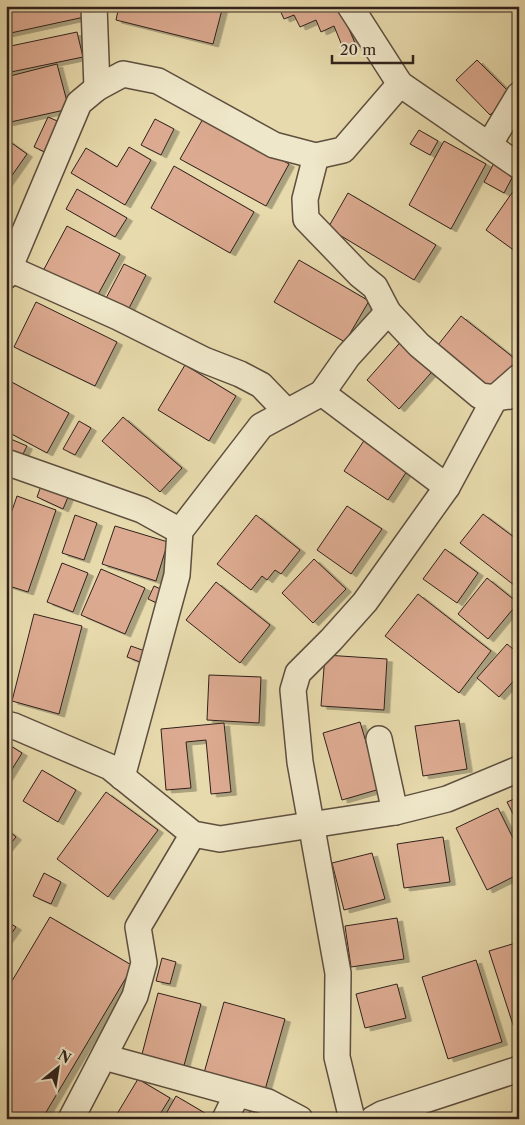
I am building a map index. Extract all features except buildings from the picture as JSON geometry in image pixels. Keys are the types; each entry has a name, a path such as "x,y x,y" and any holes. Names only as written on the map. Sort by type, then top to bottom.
{"street":[{"path":"94,6 96,88"},
{"path":"350,6 400,84 519,166"},
{"path":"287,412 261,386 240,374 204,360 118,317 7,271 79,103 96,88 123,74 158,81 274,145 316,156 343,150 400,84"},
{"path":"489,145 519,95"},
{"path":"316,156 305,199 306,220 374,287 388,312 419,345 480,396 507,397"},
{"path":"122,777 177,575 180,531 262,426 322,393 348,356 388,312"},
{"path":"352,1119 337,1057 338,973 300,762 293,690 298,673 365,602 447,487 519,376"},
{"path":"322,393 447,487"},
{"path":"6,462 142,510 180,531"},
{"path":"6,724 110,767 193,834 220,839 395,812 447,799 519,769"},
{"path":"379,739 395,812"},
{"path":"71,1119 135,996 144,963 138,928 193,834"},
{"path":"104,1057 268,1102 300,1119"},
{"path":"379,1117 519,1069"},
{"path":"225,1119 237,1094"}]}
